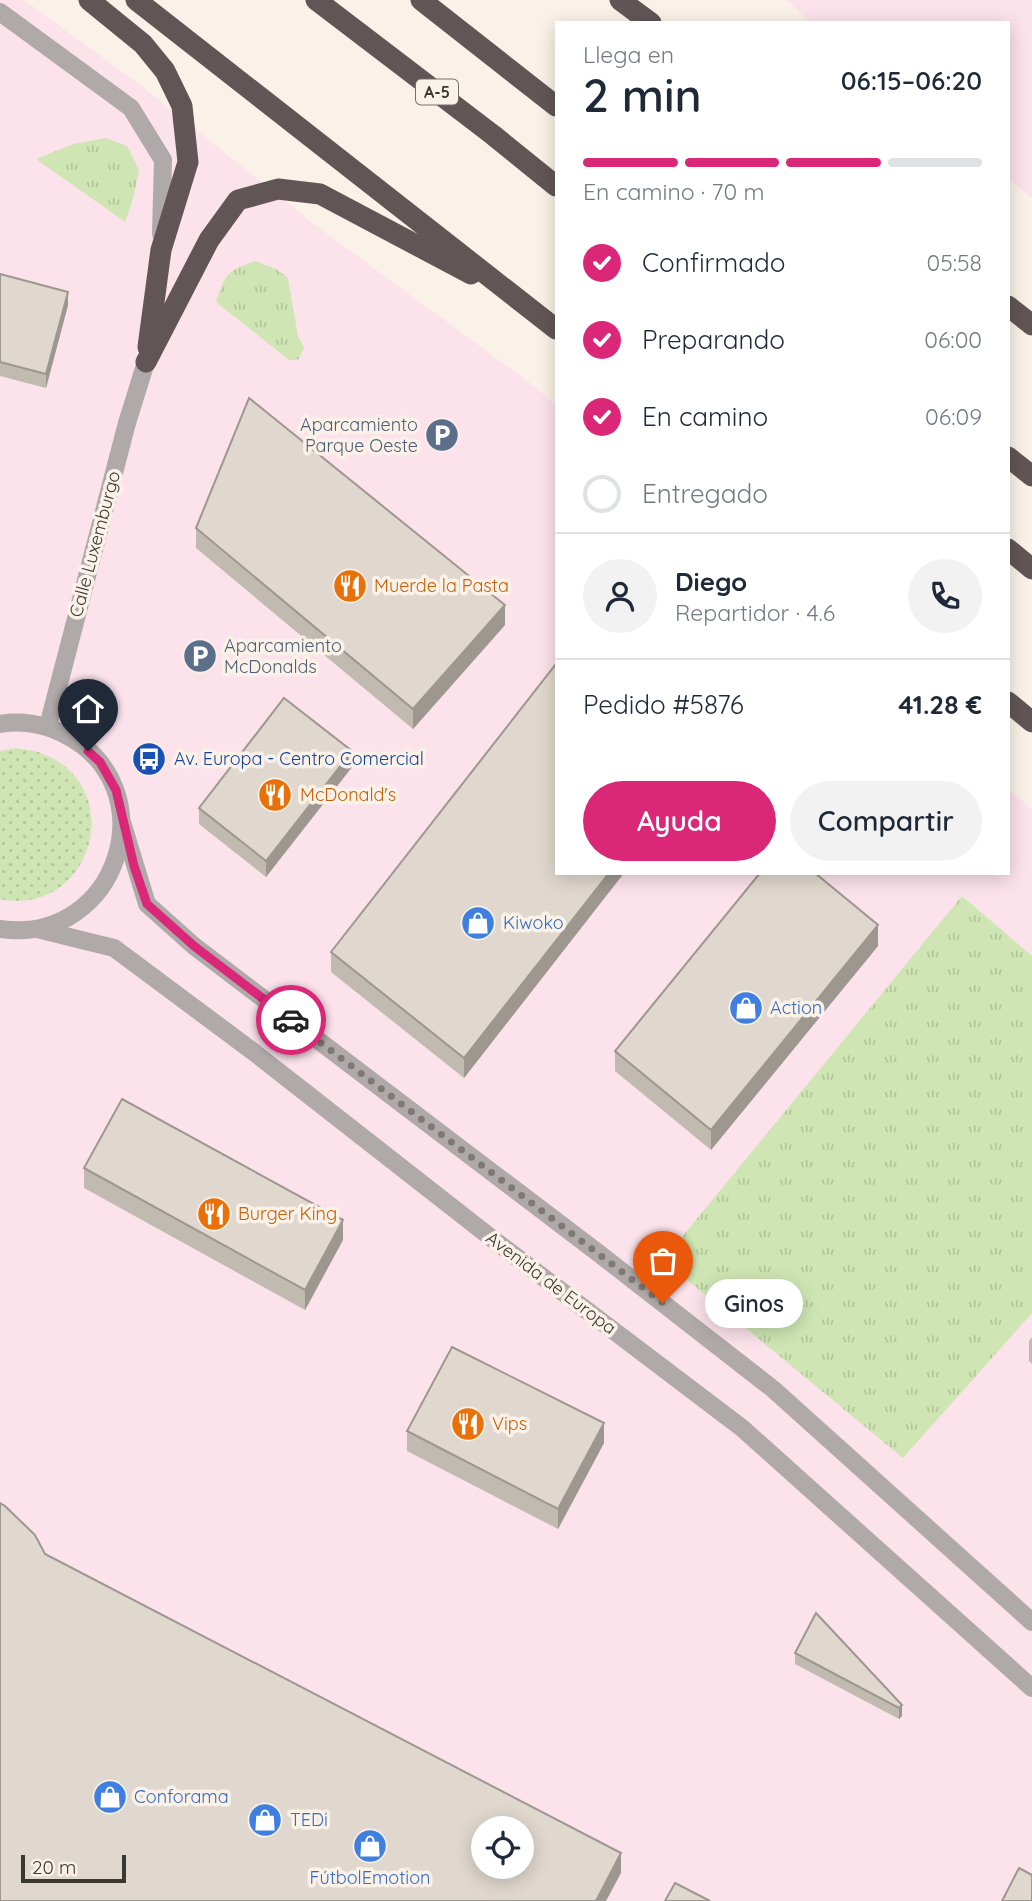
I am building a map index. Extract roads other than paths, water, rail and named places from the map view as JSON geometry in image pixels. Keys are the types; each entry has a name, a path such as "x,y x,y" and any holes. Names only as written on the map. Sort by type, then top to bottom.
{"highway":[{"path":"89,0 143,44 165,71 182,106 188,162 161,250 146,362"},
{"path":"136,0 555,328"},
{"name":"A-5","path":"316,0 555,185"},
{"path":"421,0 555,105"},
{"path":"620,0 648,21"},
{"path":"642,0 663,21"},
{"path":"146,362 209,240 239,200 278,189 320,194 519,299"},
{"path":"1010,308 1032,325"},
{"path":"1010,459 1032,476"},
{"path":"1010,551 1032,569"},
{"path":"1010,704 1032,722"}],"street":[{"path":"0,12 131,108 163,160 161,250"},
{"name":"Calle Luxemburgo","path":"48,726 146,362"},
{"path":"0,724 11,722 48,726 77,740 100,762 116,790 122,822 147,904 194,946 597,1252 773,1390 1032,1622"},
{"path":"0,930 37,929 65,919 89,902 108,879 119,852 122,822"},
{"name":"Avenida de Europa","path":"37,929 114,948 245,1045 494,1240 742,1428 1032,1688"}],"place":[{"name":"Aparcamiento Parque Oeste","path":"442,435"},
{"name":"Muerde la Pasta","path":"350,586"},
{"name":"Aparcamiento McDonalds","path":"200,656"},
{"name":"Av. Europa - Centro Comercial","path":"149,759"},
{"name":"McDonald's","path":"275,795"},
{"name":"Kiwoko","path":"478,923"},
{"name":"Action","path":"746,1008"},
{"name":"Burger King","path":"214,1214"},
{"name":"Ginos","path":"663,1303"},
{"name":"Vips","path":"468,1424"},
{"name":"Conforama","path":"110,1797"},
{"name":"TEDi","path":"265,1820"},
{"name":"FútbolEmotion","path":"370,1846"}]}
